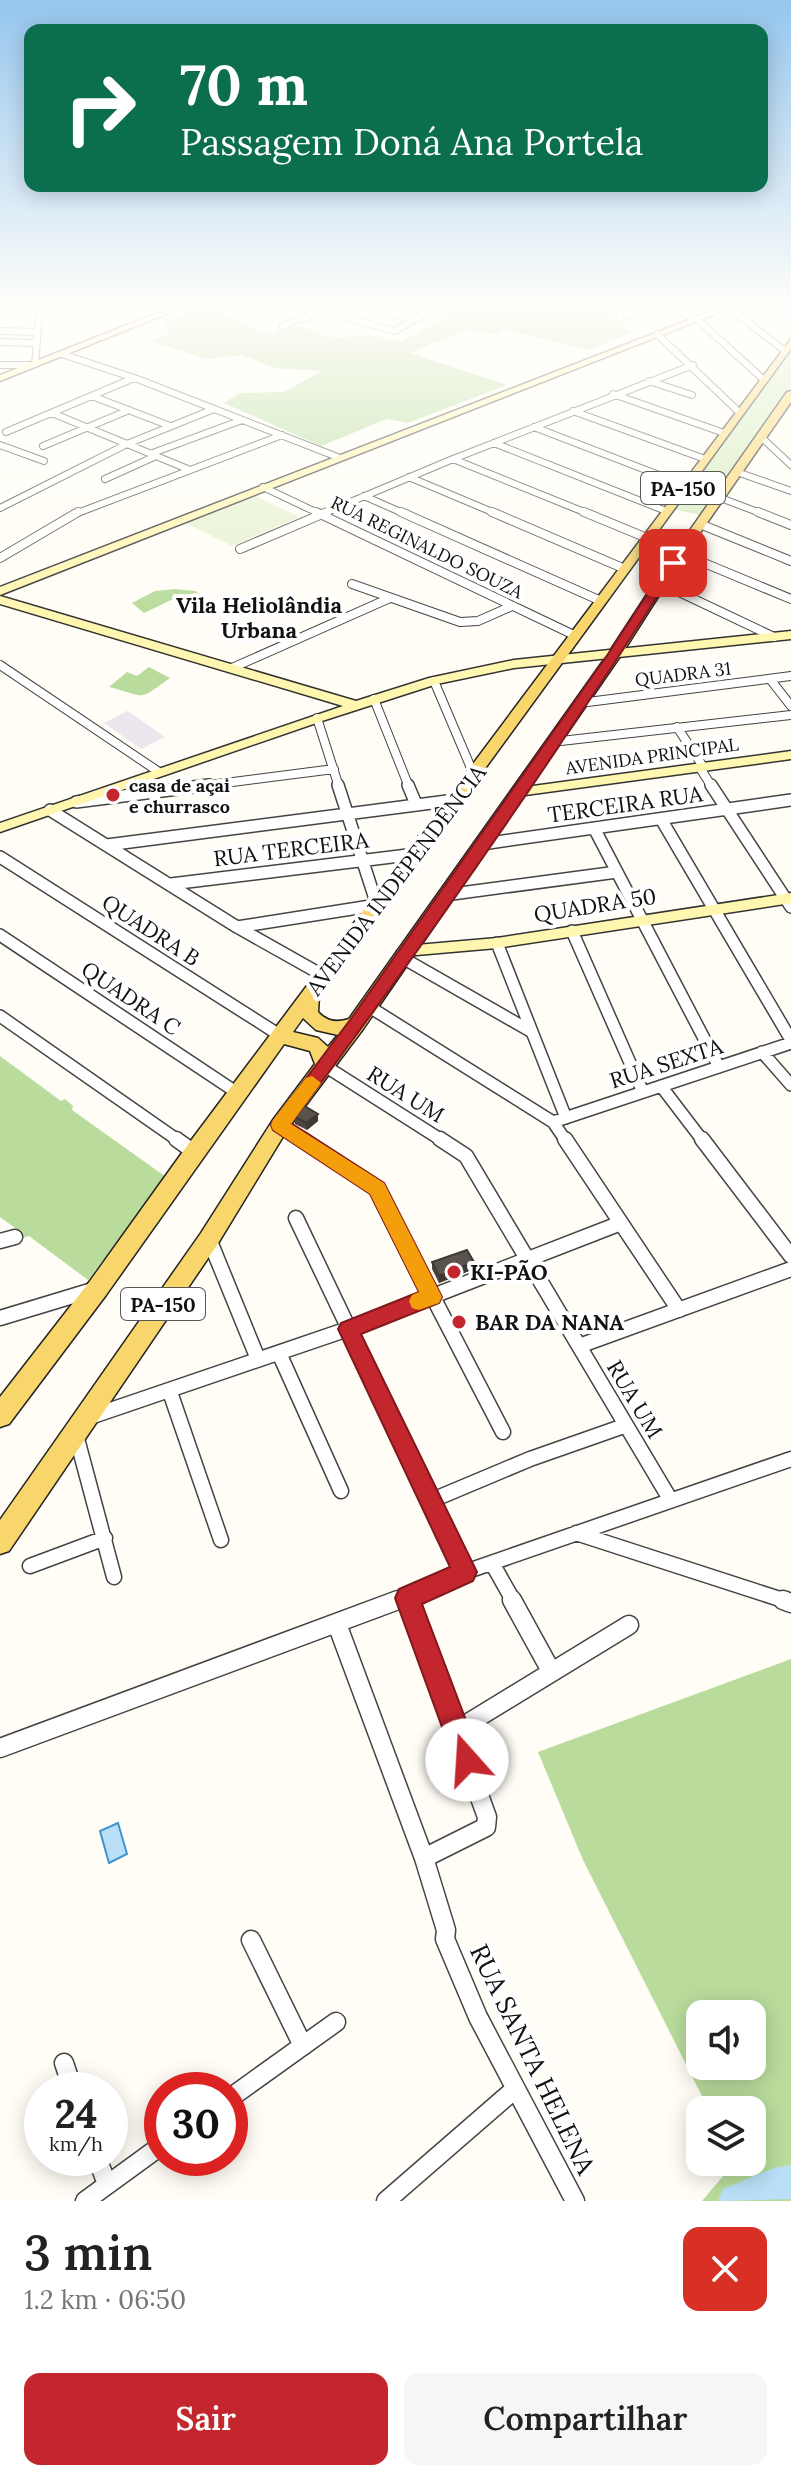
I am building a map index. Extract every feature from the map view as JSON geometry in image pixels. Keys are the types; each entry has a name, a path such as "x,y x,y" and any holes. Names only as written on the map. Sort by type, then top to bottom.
{"main road":[{"name":"AVENIDA INDEPENDÊNCIA","path":"0,1416 98,1288 194,1152 743,407"},
{"name":"AVENIDA INDEPENDÊNCIA","path":"0,1542 209,1239 280,1125 356,1024 614,655 718,497 784,407"},
{"path":"628,564 643,552 672,513 686,512 697,518 674,553 676,558"},
{"path":"310,996 309,1012 318,1023 336,1029 356,1024"},
{"path":"281,1036 314,1044 324,1053 325,1066"}],"street":[{"path":"6,432 67,407"},
{"path":"120,407 170,426"},
{"path":"208,407 340,458"},
{"path":"0,591 471,407"},
{"path":"240,549 583,407"},
{"path":"649,407 724,433"},
{"path":"734,407 739,412"},
{"path":"0,508 127,444 214,409"},
{"path":"43,446 129,410"},
{"path":"573,411 705,459"},
{"path":"52,413 190,470"},
{"path":"105,479 153,455 242,420"},
{"path":"534,427 685,485"},
{"path":"0,558 69,516 282,435"},
{"path":"761,437 791,465"},
{"path":"494,443 666,511"},
{"path":"0,445 44,461"},
{"path":"453,459 647,538"},
{"path":"737,472 791,491"},
{"path":"409,477 628,564"},
{"name":"RUA REGINALDO SOUZA","path":"263,487 576,636"},
{"path":"364,496 601,601"},
{"path":"718,497 791,525"},
{"path":"700,524 791,561"},
{"path":"676,558 791,599"},
{"path":"660,583 774,637"},
{"path":"352,584 466,623 512,606"},
{"path":"232,668 390,598"},
{"path":"0,600 355,705"},
{"path":"0,828 355,705 434,681 514,664 791,635"},
{"path":"0,665 159,772"},
{"name":"QUADRA 31","path":"580,703 791,676"},
{"path":"770,679 791,706"},
{"path":"434,681 474,775"},
{"path":"374,699 416,804"},
{"path":"552,742 791,715"},
{"path":"237,927 377,905 317,718"},
{"path":"677,727 726,810 789,902"},
{"name":"AVENIDA PRINCIPAL","path":"518,792 791,755"},
{"path":"70,803 334,769"},
{"path":"107,845 455,800"},
{"name":"TERCEIRA RUA","path":"482,844 791,800"},
{"path":"50,810 237,927 324,976"},
{"path":"661,819 791,1041"},
{"path":"594,828 719,1067"},
{"name":"RUA TERCEIRA","path":"171,884 416,854"},
{"name":"QUADRA B","path":"0,857 281,1036"},
{"path":"445,895 617,872"},
{"name":"QUADRA 50","path":"403,954 789,902"},
{"path":"572,931 642,1090"},
{"name":"QUADRA C","path":"0,935 239,1094"},
{"path":"497,943 532,1032 559,1120 621,1223 679,1310"},
{"path":"403,954 532,1032"},
{"path":"368,1006 559,1120"},
{"path":"0,1016 194,1152"},
{"name":"RUA SEXTA","path":"559,1120 791,1041"},
{"path":"762,1052 791,1085"},
{"name":"RUA UM","path":"325,1066 466,1156 670,1499"},
{"path":"661,1086 791,1256"},
{"path":"280,1125 377,1189 503,1432"},
{"path":"296,1218 465,1572"},
{"path":"114,1577 81,1425 348,1329 621,1223"},
{"path":"0,1241 15,1237"},
{"path":"209,1239 258,1359"},
{"path":"579,1346 791,1269"},
{"path":"0,1318 98,1288"},
{"path":"279,1353 341,1491"},
{"path":"170,1392 221,1540"},
{"path":"430,1501 530,1459 624,1426"},
{"path":"0,1748 407,1598 465,1572 791,1459"},
{"path":"576,1533 791,1603"},
{"path":"30,1566 105,1538"},
{"path":"492,1563 551,1671"},
{"path":"407,1598 457,1730 487,1822 486,1827 424,1858"},
{"name":"RUA SANTA HELENA","path":"337,1624 424,1858 446,1930 445,1939 478,2017 575,2201"},
{"path":"457,1730 629,1625"},
{"path":"251,1940 303,2046"},
{"path":"248,2085 336,2022"},
{"path":"64,2063 67,2072"},
{"path":"386,2201 515,2089"},
{"path":"85,2201 144,2158"},
{"path":"104,2176 107,2184"}],"shaded area":[{"path":"127,711 165,737 141,749 104,723"}],"green space":[{"path":"232,407 450,407 408,423 387,419 321,446"},
{"path":"747,407 776,407 700,515 672,509"},
{"path":"253,495 299,517 232,546 186,523"},
{"path":"155,591 196,591 202,600 188,604 171,600 144,613 132,603"},
{"path":"149,667 170,678 141,695 109,687 127,672 137,676"},
{"path":"0,1056 61,1101 65,1099 73,1106 72,1110 166,1177 88,1280 29,1236 19,1239 18,1230 0,1217"},
{"path":"791,1659 791,2201 702,2201 723,2176 766,2176 766,2096 702,2096 694,2080 766,2080 766,2000 686,2000 686,2064 583,1860 538,1752"}],"water":[{"path":"118,1823 127,1854 109,1863 100,1831"}],"building":[{"path":"303,1105 318,1114 306,1123 295,1117"},
{"path":"467,1250 474,1262 439,1276 432,1262"}],"waterway":[{"path":"735,2201 774,2185 791,2182"}],"slow traffic":[{"path":"312,1083 280,1125 377,1189 431,1297 419,1301"}],"place":[{"name":"casa de açai e churrasco","path":"113,795"},
{"name":"KI-PÃO","path":"454,1272"},
{"name":"BAR DA NANA","path":"459,1322"}],"district":[{"name":"Vila Heliolândia Urbana","path":"259,618"}],"route":[{"path":"467,1760 407,1598 465,1572 348,1329 431,1297 377,1189 280,1125 356,1024 614,655 673,563"}]}
